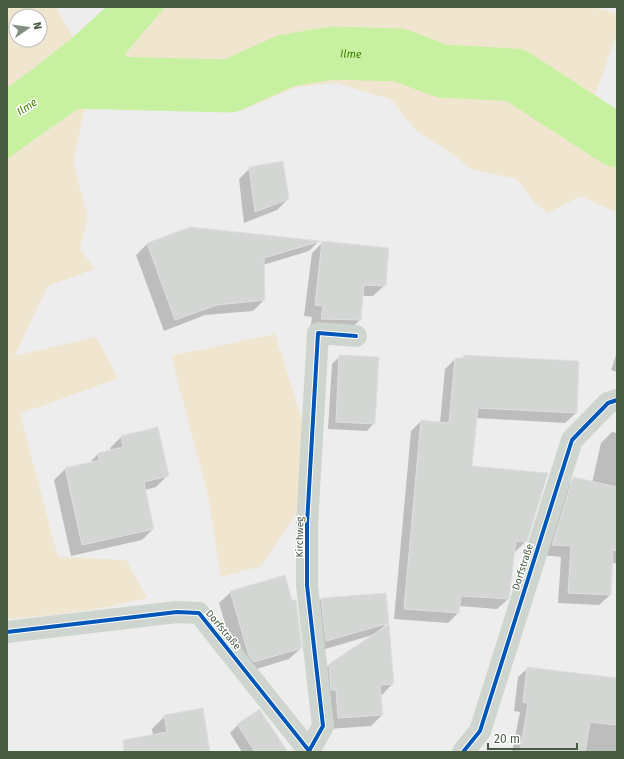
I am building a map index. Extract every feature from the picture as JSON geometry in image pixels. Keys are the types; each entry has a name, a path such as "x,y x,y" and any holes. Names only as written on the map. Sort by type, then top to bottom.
{"street":[{"name":"Kirchweg","path":"310,751 324,726 307,585 307,524 318,334 356,336"},
{"name":"Dorfstraße","path":"463,752 480,731 572,440 608,402 617,400"},
{"name":"Dorfstraße","path":"7,632 177,612 199,613 310,751"}],"shaded area":[{"path":"7,7 56,7 73,37 7,88"},
{"path":"165,7 593,7 617,14 617,34 592,103 617,123 617,213 581,196 548,213 535,203 517,179 470,169 454,155 416,131 392,100 337,83 297,87 245,109 86,103 128,64 124,55"},
{"path":"86,103 73,162 88,218 80,248 94,269 48,286 14,356 96,337 118,378 20,414 58,557 126,560 147,598 108,607 53,615 7,619 7,159"},
{"path":"275,334 306,433 296,514 261,566 221,577 208,496 171,356"}],"water":[{"path":"106,7 165,7 125,54 128,64 86,103 7,159 7,88 73,37"}],"building":[{"path":"283,161 289,199 255,212 249,167"},
{"path":"190,227 321,241 264,258 265,300 217,305 175,320 147,243"},
{"path":"322,241 389,248 386,286 364,285 361,320 321,319 323,306 315,305"},
{"path":"339,355 379,357 375,424 336,422"},
{"path":"464,355 579,361 577,413 478,408 472,466 548,473 527,542 516,541 509,599 461,596 459,613 404,609 421,420 449,423 455,358 464,358"},
{"path":"158,427 169,476 144,482 154,529 82,545 65,468 99,460 98,453 123,447 121,436"},
{"path":"573,477 617,487 617,551 613,550 611,595 568,593 571,546 552,545"},
{"path":"285,575 292,600 296,600 302,648 254,662 249,656 230,591"},
{"path":"386,593 389,623 326,641 321,598"},
{"path":"389,624 394,684 380,685 383,715 338,718 336,690 331,690 329,664"},
{"path":"527,667 617,678 617,725 590,722 585,752 520,752 528,703 523,702"},
{"path":"203,708 210,752 124,752 123,740 167,732 164,715"},
{"path":"260,709 288,752 255,752 237,724"}],"waterway":[{"name":"Ilme","path":"68,82 230,86 285,61 332,53 399,55 442,71 515,75 617,141"}],"cycle path":[{"path":"309,751 323,726 307,585 307,524 318,333 356,336"},
{"path":"463,752 480,731 572,440 608,403 617,400"},
{"path":"7,632 177,612 199,613 310,752"}]}
